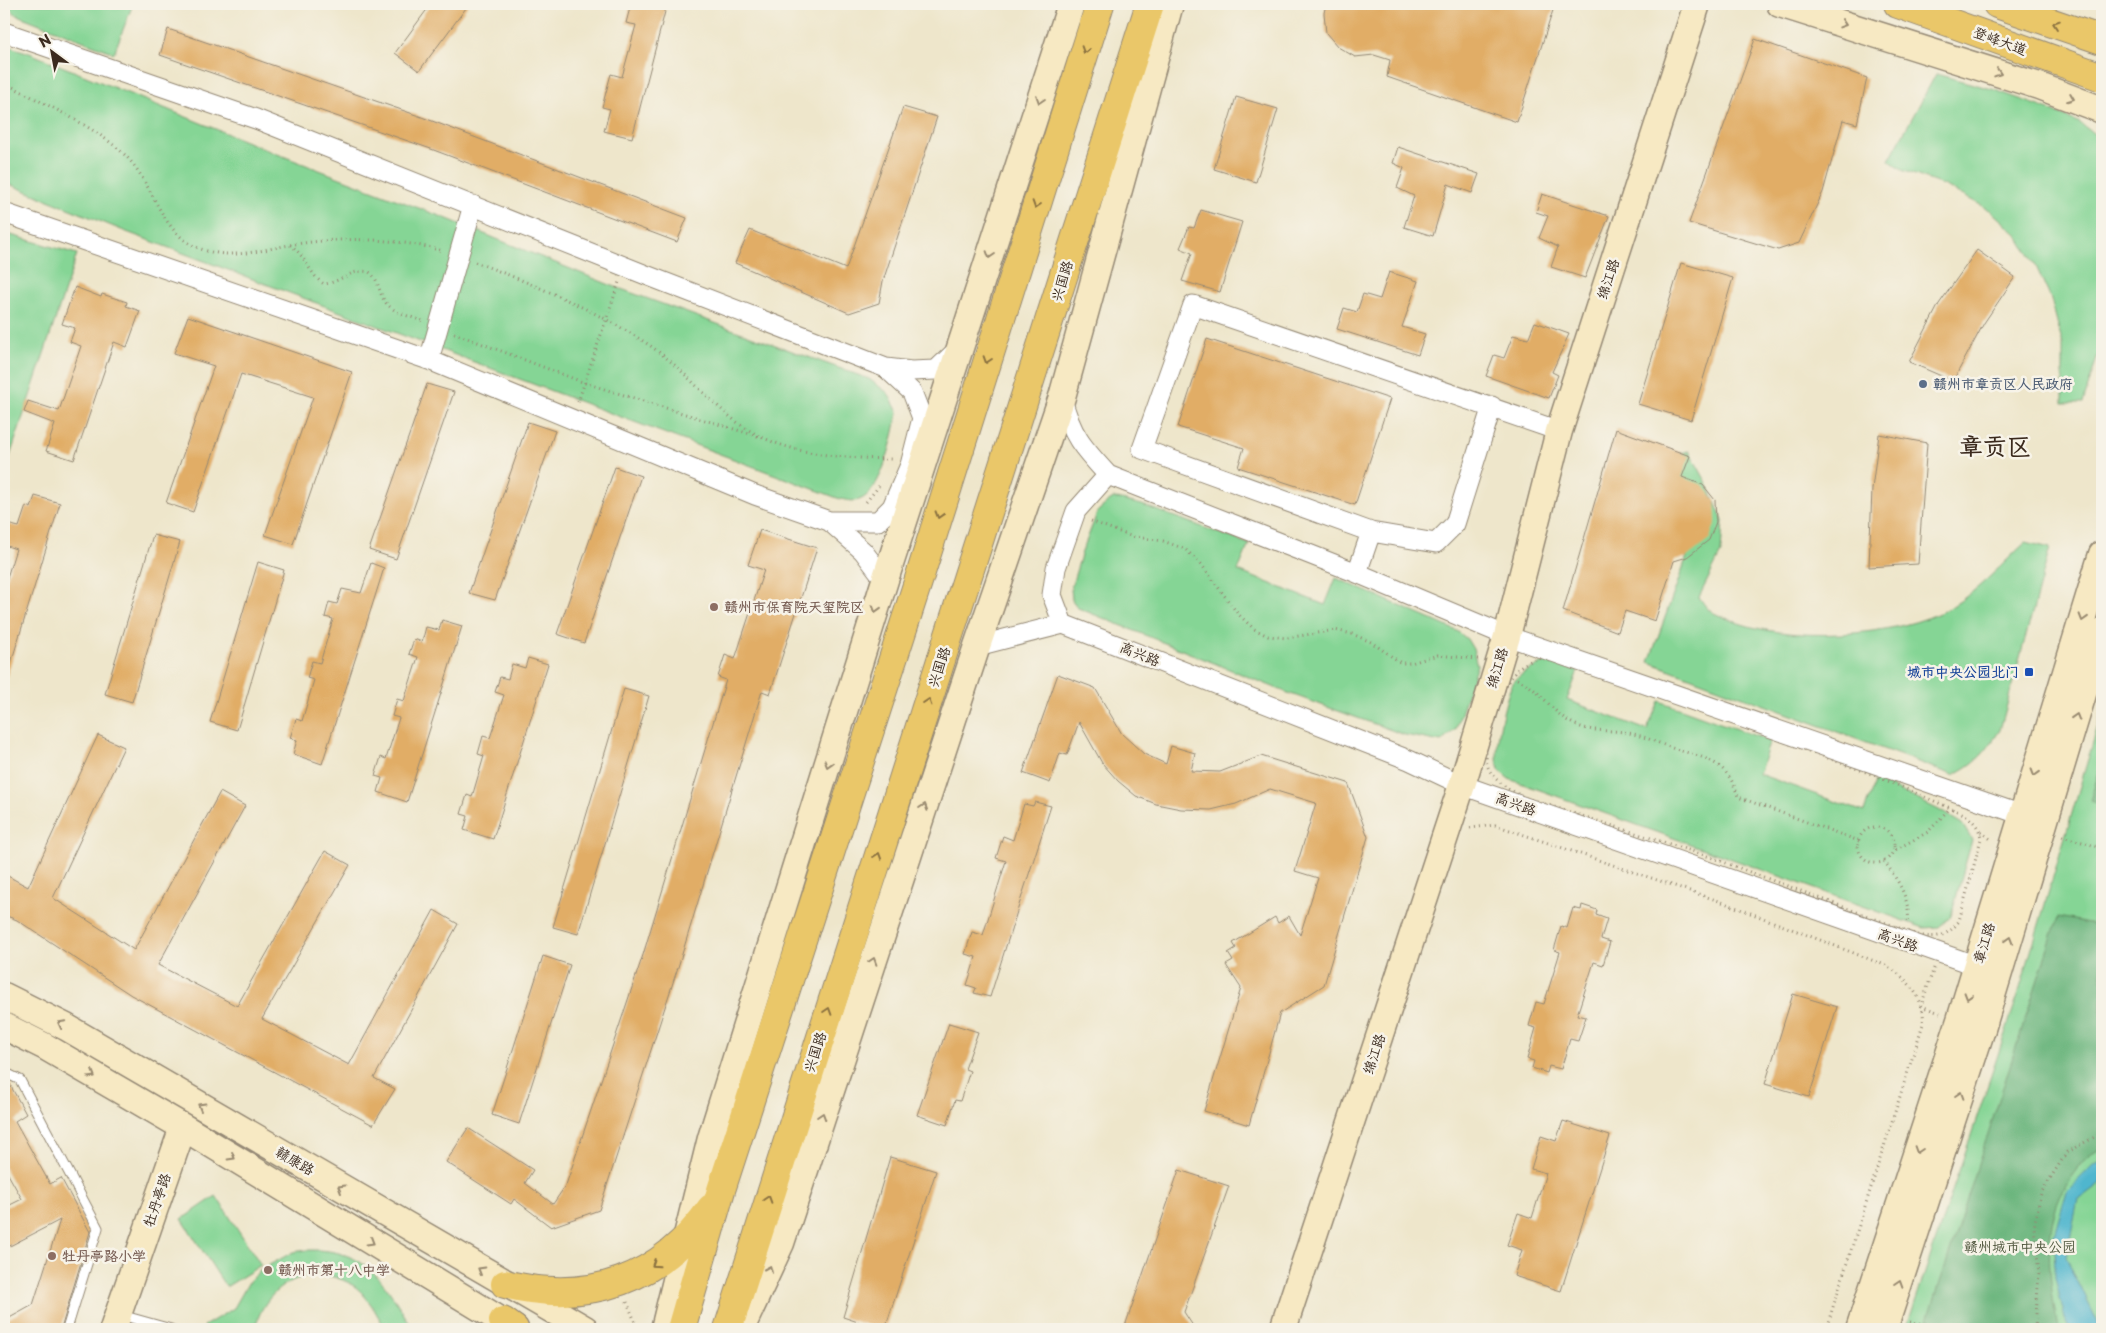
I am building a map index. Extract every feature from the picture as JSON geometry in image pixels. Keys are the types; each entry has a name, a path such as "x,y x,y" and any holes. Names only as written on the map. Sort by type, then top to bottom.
{"main road":[{"path":"681,1329 721,1190 915,592 1100,4"},
{"name":"兴国路","path":"728,1329 748,1260 1150,4"},
{"name":"登峰大道","path":"1898,4 2095,78"},
{"path":"1997,4 2102,40"},
{"path":"505,1284 548,1292 570,1292 598,1288 633,1277 652,1267 687,1239 711,1208 721,1190"},
{"path":"740,1329 739,1305 748,1260"}],"street":[{"path":"664,1329 711,1138 885,580 1072,4"},
{"path":"740,1329 781,1242 977,646 1062,397 1170,4"},
{"name":"绵江路","path":"1284,1329 1462,785 1507,636 1559,431 1697,4"},
{"path":"1780,4 2039,86 2102,110"},
{"path":"4,32 256,119 646,276 886,368 911,371 936,370 960,347"},
{"path":"429,360 473,205"},
{"path":"4,213 429,360 756,496 829,521 878,521 892,507 910,465 922,418 912,392 886,368"},
{"path":"1492,406 1455,524 1436,543 1371,532 1142,449 1193,305 1492,406 1559,431"},
{"path":"1062,397 1068,422 1081,446 1108,475 1357,573 1507,636 2032,821"},
{"path":"977,646 1063,624 1052,595 1056,568 1076,511 1108,475"},
{"path":"829,521 862,551 885,580"},
{"path":"1357,573 1371,532"},
{"name":"章江路","path":"1893,1325 1982,1029 2032,821 2102,554"},
{"name":"高兴路","path":"1063,624 1409,760 1462,785 1977,966"},
{"name":"章江路","path":"1859,1329 1977,966 2102,630"},
{"name":"赣康路","path":"4,996 66,1027 584,1329"},
{"name":"赣康路","path":"4,1026 44,1046 183,1127 511,1327"},
{"name":"牡丹亭路","path":"115,1322 183,1127"}],"lane":[{"path":"4,1072 20,1080 98,1228 67,1329"},
{"path":"115,1322 171,1329"}],"path":[{"path":"289,245 298,250 318,280 324,284 341,280 354,271 369,272 377,281 383,299 396,312 432,325"},
{"path":"576,409 620,282"},
{"path":"448,331 585,383 770,441"},
{"path":"1086,519 1130,536 1163,541 1185,549 1201,564 1238,614 1254,629 1268,636 1287,638 1335,630 1371,642 1401,663 1411,663 1438,655 1483,660"},
{"path":"1545,657 1581,667 1874,775 1950,807 1974,821 1980,831 1981,839 1960,921 1948,933 1932,938 1907,931 1710,857 1523,797 1503,786 1493,775 1486,759 1489,736 1496,711 1511,677 1531,660 1545,657"},
{"path":"1511,677 1540,692 1566,720 1578,726 1592,730 1630,733 1708,758 1725,770 1731,778 1738,796 1859,840"},
{"path":"1894,842 1893,851 1884,861 1871,862 1865,860 1860,855 1859,840 1862,834 1875,827 1888,832 1894,842 1895,850 1928,832 1950,807"},
{"path":"2032,821 2055,834 2102,848"},
{"path":"1462,831 1475,826 1494,825 1722,902 1887,966 1902,976 1913,990 1924,1015 1923,1024 1826,1329"},
{"path":"1884,861 1905,896 1909,914 1907,931"},
{"path":"2035,1329 2039,1273 2034,1227 2041,1193 2067,1152 2102,1134"},
{"path":"2098,1329 2102,1324"},
{"path":"1893,1325 1989,1329"}],"green space":[{"path":"4,4 133,4 114,53 17,15"},
{"path":"4,45 27,52 267,150 445,218 610,285 869,379 888,393 898,412 886,462 880,475 867,495 859,500 840,499 124,231 4,182"},
{"path":"1936,74 1992,89 2042,107 2080,123 2102,140 2102,342 2083,403 2063,403 2063,345 2051,299 2035,264 2017,235 1990,210 1945,186 1902,170 1889,160"},
{"path":"4,233 77,254 4,474"},
{"path":"1689,451 1707,483 1723,521 1721,553 1699,597 1712,612 1752,627 1779,632 1841,634 1872,631 1902,625 1929,617 1951,607 1981,585 2026,542 2050,548 2000,730 1980,757 1953,775 1649,662 1690,548 1683,480 1673,455"},
{"path":"1113,498 1142,505 1249,544 1238,571 1325,605 1336,578 1457,631 1467,639 1473,649 1477,665 1456,729 1441,742 1405,735 1288,693 1078,608 1072,600 1071,588 1082,552 1098,511"},
{"path":"1546,662 1578,671 1567,700 1647,730 1659,701 1770,741 1759,774 1864,812 1876,779 1939,810 1962,824 1972,840 1951,916 1939,927 1924,928 1509,779 1500,771 1497,754 1506,700 1516,679 1528,670"},
{"name":"赣州城市中央公园","path":"2102,712 2102,1329 1906,1329 2018,995"},
{"path":"2102,762 2102,805 2090,801"},
{"name":"赣州城市中央公园","path":"2102,916 2102,1149 2089,1157 2071,1177 2061,1195 2055,1213 2051,1232 2050,1270 2058,1329 1925,1329 2058,917 2099,925"},
{"path":"216,1196 261,1265 226,1287 182,1219"},
{"path":"307,1250 328,1251 346,1255 360,1262 384,1284 413,1329 386,1329 366,1298 357,1288 335,1278 320,1275 291,1281 279,1289 268,1300 260,1313 255,1329 206,1329 204,1326 234,1308 250,1280 262,1269 293,1252"}],"water":[{"path":"2102,1160 2102,1182 2078,1200 2066,1257 2101,1329 2071,1329 2065,1318 2055,1278 2054,1235 2067,1191 2092,1166"}],"building":[{"path":"431,4 469,4 419,71 395,53"},
{"path":"631,4 667,4 632,138 604,131 610,109 602,107 611,74 622,77 636,25 626,23"},
{"path":"1326,4 1555,4 1517,122 1387,77 1390,60 1374,55 1355,57 1338,47 1326,33 1324,13"},
{"path":"168,29 419,116 687,218 677,242 431,149 160,55"},
{"path":"1755,39 1867,78 1857,124 1843,120 1823,192 1799,243 1778,250 1689,223"},
{"path":"1236,97 1278,109 1256,182 1214,169"},
{"path":"903,107 937,117 883,281 879,303 849,313 735,263 750,230 846,269"},
{"path":"1398,147 1479,174 1472,193 1448,184 1433,236 1404,227 1414,196 1397,188 1404,168 1393,163"},
{"path":"1542,194 1609,216 1585,278 1551,267 1558,247 1539,238 1548,216 1536,212"},
{"path":"1201,210 1242,222 1220,292 1182,281 1192,253 1180,248 1189,227 1194,228"},
{"path":"1977,250 2015,277 1984,323 1953,381 1909,362 1939,304"},
{"path":"1681,263 1733,278 1691,420 1638,404"},
{"path":"1389,272 1418,281 1402,327 1425,334 1418,355 1337,329 1344,308 1357,312 1363,294 1380,299"},
{"path":"75,287 101,297 102,294 127,302 126,306 140,311 127,347 114,342 74,460 46,451 55,424 24,412 28,401 59,411 81,346 70,342 75,328 62,324"},
{"path":"188,316 352,372 293,544 265,535 313,397 241,374 193,512 166,503 214,366 174,353"},
{"path":"1535,322 1569,334 1552,372 1558,375 1549,398 1486,376 1494,355 1504,358 1513,335 1528,339"},
{"path":"1207,339 1390,399 1355,505 1238,467 1244,448 1178,427"},
{"path":"427,384 454,392 396,559 369,550"},
{"path":"528,422 555,431 495,600 469,593"},
{"path":"1616,429 1690,456 1682,477 1703,485 1715,500 1716,522 1709,540 1687,557 1674,561 1655,621 1625,611 1618,632 1563,611"},
{"path":"1879,434 1927,443 1918,564 1869,567 1872,489"},
{"path":"615,467 641,476 584,643 557,634"},
{"path":"35,496 60,503 7,676 4,675 4,587 16,549 4,545 4,536 7,524 19,527 26,506 31,508"},
{"path":"760,530 817,548 770,694 762,691 679,964 599,1210 551,1227 514,1199 511,1204 446,1162 468,1128 533,1170 525,1183 553,1204 566,1185 643,955 726,680 718,677 725,655 735,659 764,570 748,565"},
{"path":"153,535 180,542 132,702 105,694"},
{"path":"258,562 284,570 237,730 210,722"},
{"path":"371,563 384,568 322,764 293,754 297,740 290,738 296,719 302,721 314,680 307,678 312,661 320,663 333,619 325,617 329,602 337,604 342,589 361,593"},
{"path":"442,620 462,626 407,802 378,792 382,778 375,776 381,757 386,759 399,718 392,716 397,699 404,701 418,657 409,654 414,639 422,642 426,627 439,630"},
{"path":"528,658 548,664 493,839 464,830 468,816 461,814 467,795 472,797 484,756 478,754 483,736 490,738 504,695 495,692 500,677 508,679 512,664 525,668"},
{"path":"1058,674 1095,688 1122,734 1144,754 1166,764 1171,746 1195,753 1191,771 1220,772 1261,756 1348,783 1368,837 1324,985 1280,1013 1249,1125 1204,1111 1241,988 1226,965 1233,961 1228,953 1236,948 1233,943 1275,917 1278,923 1289,916 1300,935 1318,878 1295,871 1316,803 1270,789 1236,804 1211,810 1181,809 1156,804 1136,796 1118,781 1102,763 1079,722 1067,755 1060,753 1050,783 1023,773"},
{"path":"624,689 649,696 578,934 553,927"},
{"path":"98,735 124,747 53,898 134,950 220,792 245,806 158,965 237,1006 325,851 350,865 262,1019 349,1065 434,910 458,924 374,1078 395,1089 373,1125 131,995 17,920 4,915 4,874 28,887"},
{"path":"1035,802 1051,806 990,997 974,993 976,988 967,985 976,957 965,954 972,932 983,935 1006,861 996,858 1003,836 1013,840 1024,804 1033,806"},
{"path":"1582,905 1597,910 1596,915 1607,919 1601,939 1610,942 1603,965 1594,962 1577,1015 1586,1017 1578,1041 1570,1039 1561,1069 1549,1066 1547,1073 1532,1068 1534,1061 1527,1059 1536,1028 1529,1026 1536,1002 1544,1004 1560,952 1554,950 1561,926 1567,928 1573,908 1581,910"},
{"path":"543,956 570,965 519,1124 492,1115"},
{"path":"1793,994 1837,1007 1809,1097 1765,1084"},
{"path":"949,1023 978,1032 965,1069 970,1071 960,1101 955,1100 947,1125 917,1115"},
{"path":"4,1079 8,1081 26,1114 15,1121 50,1184 61,1178 90,1232 61,1329 4,1329 4,1321 33,1305 60,1220 4,1249 4,1208 22,1199 4,1167"},
{"path":"1563,1121 1610,1136 1561,1291 1514,1276 1522,1250 1507,1245 1518,1213 1532,1218 1546,1173 1531,1169 1541,1136 1556,1141"},
{"path":"890,1157 936,1171 885,1329 879,1329 843,1317"},
{"path":"1179,1170 1229,1186 1184,1312 1195,1329 1124,1329"}],"place":[{"name":"赣州市章贡区人民政府","path":"1923,384"},
{"name":"赣州市保育院天玺院区","path":"714,607"},
{"name":"城市中央公园北门","path":"2029,672"},
{"name":"牡丹亭路小学","path":"52,1256"},
{"name":"赣州市第十八中学","path":"268,1270"}],"district":[{"name":"章贡区","path":"1995,447"}]}
